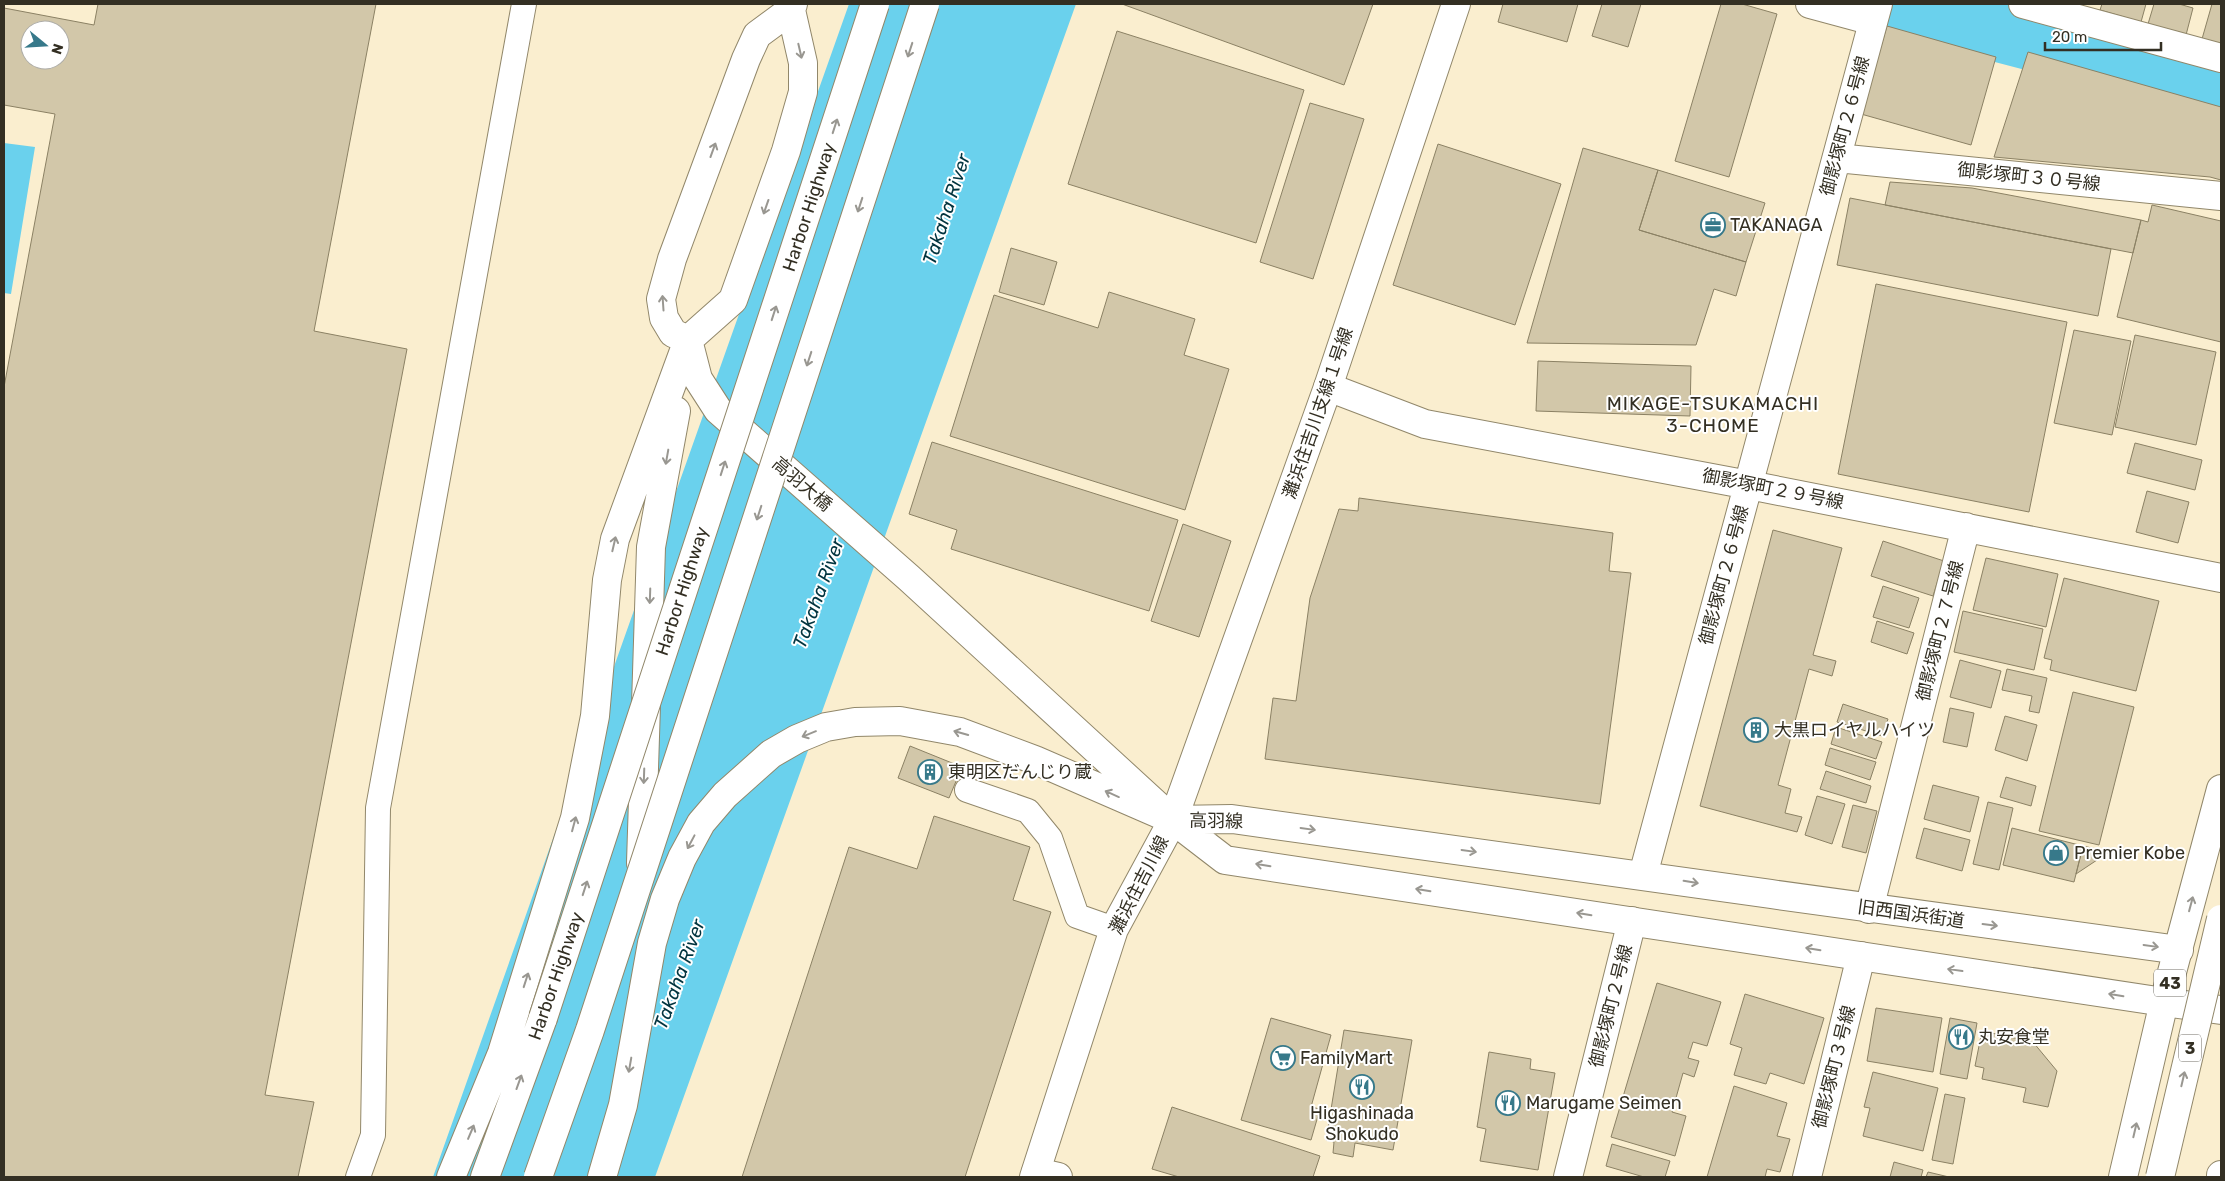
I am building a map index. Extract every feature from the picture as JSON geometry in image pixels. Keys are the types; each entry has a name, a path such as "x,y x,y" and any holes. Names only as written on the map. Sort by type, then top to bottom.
{"main road":[{"name":"Harbor Highway","path":"484,1177 542,1018 875,4"},
{"path":"538,1177 590,1030 925,4"},
{"name":"灘浜住吉川支線１号線","path":"1173,820 1328,387 1456,4"},
{"path":"1810,4 1875,13"},
{"path":"2023,4 2221,58"},
{"path":"451,1177 502,1053 562,866 575,818 595,716 607,580 615,539 688,340 733,300 786,151 803,92 803,63 792,7 758,35 746,59 672,259 661,299 664,318 673,332 688,340"},
{"name":"御影塚町２６号線","path":"1643,875 1875,13"},
{"name":"御影塚町３０号線","path":"1837,158 2221,196"},
{"path":"636,1025 651,547 688,340"},
{"name":"高羽大橋","path":"688,340 698,379 718,410 909,578"},
{"name":"御影塚町２９号線","path":"1328,387 1425,424 1749,485 2221,578"},
{"name":"御影塚町２７号線","path":"1869,909 1966,527"},
{"name":"灘浜住吉川線","path":"909,578 1173,820 1114,929 1042,1176"},
{"path":"602,1177 622,1105 652,943 665,898 682,858 701,823 724,795 771,754 797,739 819,730 856,722 900,721 960,732 1035,760 1173,820"},
{"name":"43","path":"2124,1177 2164,1002 2221,789"},
{"name":"高羽線","path":"1173,820 1232,818 1643,875"},
{"name":"高羽線","path":"1173,820 1226,860 1632,921"},
{"name":"旧西国浜街道","path":"1643,875 1869,909 2221,955"},
{"name":"3","path":"2160,1177 2221,918"},
{"path":"1632,921 2221,1010"},
{"name":"御影塚町２号線","path":"1568,1177 1632,921"},
{"name":"御影塚町３号線","path":"1807,1177 1861,956"}],"lane":[{"path":"358,1177 373,1135 378,808 524,4"},
{"path":"967,790 1028,811 1050,838 1077,916 1114,929"}],"water":[{"path":"849,4 1076,4 655,1177 433,1177"},
{"path":"4,143 35,147 11,294 4,293"}],"building":[{"path":"98,4 376,4 314,331 407,349 265,1095 314,1102 298,1177 4,1177 4,387 55,114 4,105 4,8 68,20 20,20 20,70 70,70 70,20 94,25"},
{"path":"1122,4 1373,4 1344,85"},
{"path":"1503,4 1578,4 1567,42 1498,22"},
{"path":"1602,4 1641,4 1628,47 1592,36"},
{"path":"1721,4 1742,4 1777,14 1729,177 1675,161"},
{"path":"2102,4 2146,4 2141,22 2100,10"},
{"path":"2154,4 2179,4 2193,8 2186,35 2148,24"},
{"path":"2212,4 2221,4 2221,44 2202,39"},
{"path":"1887,26 1996,57 1971,145 1861,114"},
{"path":"1117,31 1304,90 1256,243 1068,184"},
{"path":"2028,52 2221,107 2221,180 2210,177 1994,157"},
{"path":"1310,103 1364,119 1313,279 1260,262"},
{"path":"1438,144 1561,184 1515,325 1393,285"},
{"path":"1583,148 1658,170 1639,230 1746,262 1736,296 1714,289 1696,345 1527,343"},
{"path":"1658,170 1765,203 1746,262 1639,230"},
{"path":"1890,182 1972,188 2141,220 2133,253 1885,205"},
{"path":"1850,198 2111,249 2098,316 1837,265"},
{"path":"2152,205 2221,221 2221,342 2117,317 2141,220 2148,222"},
{"path":"1011,248 1057,262 1044,305 999,292"},
{"path":"1876,284 2067,322 2029,512 1838,474"},
{"path":"1109,292 1195,319 1184,355 1229,369 1185,510 950,436 994,295 1098,328"},
{"path":"2074,330 2131,341 2112,435 2054,423"},
{"path":"2135,335 2216,352 2196,445 2115,427"},
{"path":"1538,361 1691,366 1690,416 1536,411"},
{"path":"932,442 1178,520 1149,611 951,549 957,530 909,514"},
{"path":"2135,443 2202,460 2195,490 2127,473"},
{"path":"2147,491 2189,502 2178,543 2136,532"},
{"path":"1359,498 1613,533 1609,571 1631,573 1600,804 1265,759 1273,698 1296,701 1310,598 1339,509 1358,511"},
{"path":"1183,524 1231,541 1199,637 1151,621"},
{"name":"大黒ロイヤルハイツ","path":"1773,530 1842,548 1813,655 1836,661 1832,676 1809,669 1778,785 1791,789 1785,813 1802,817 1797,832 1700,806"},
{"path":"1883,541 1944,561 1933,596 1871,576"},
{"path":"1986,558 2058,574 2046,627 1973,610"},
{"path":"2064,578 2159,601 2136,691 2050,670 2052,660 2044,658"},
{"path":"1883,586 1919,598 1909,628 1873,617"},
{"path":"1963,611 2043,629 2034,670 1954,652"},
{"path":"1877,621 1914,633 1907,654 1871,642"},
{"path":"1960,660 2001,671 1991,708 1950,697"},
{"path":"2007,669 2047,678 2039,713 2029,711 2032,696 2002,690"},
{"path":"2073,692 2134,707 2099,845 2039,831"},
{"path":"1843,704 1888,719 1882,736 1837,722"},
{"path":"1950,708 1974,713 1967,747 1943,742"},
{"path":"2005,716 2037,725 2027,761 1995,750"},
{"path":"1836,727 1882,742 1876,759 1831,744"},
{"name":"東明区だんじり蔵","path":"910,746 962,767 949,798 898,778"},
{"path":"1830,748 1876,762 1870,780 1825,765"},
{"path":"1826,771 1871,786 1866,803 1820,789"},
{"path":"2006,777 2036,786 2031,806 2000,797"},
{"path":"1933,785 1979,797 1970,832 1924,819"},
{"path":"1817,796 1845,804 1832,844 1805,835"},
{"path":"1988,802 2013,808 1999,870 1973,864"},
{"path":"1853,805 1877,811 1866,853 1842,847"},
{"path":"934,816 1030,847 1013,900 1051,912 965,1177 742,1177 849,847 917,869"},
{"path":"1924,828 1970,840 1962,871 1916,858"},
{"path":"2012,828 2083,846 2074,882 2003,865"},
{"path":"2083,846 2109,852 2076,874"},
{"path":"1657,983 1721,1002 1707,1046 1693,1042 1688,1058 1699,1061 1694,1077 1683,1073 1672,1112 1686,1116 1675,1156 1611,1137"},
{"path":"1745,994 1824,1018 1804,1084 1770,1073 1766,1084 1734,1075 1742,1048 1730,1044"},
{"path":"1876,1008 1942,1018 1933,1072 1867,1061"},
{"path":"1271,1018 1331,1035 1311,1107 1320,1109 1311,1140 1241,1120"},
{"path":"1950,1018 1977,1023 1967,1079 1940,1074"},
{"path":"1344,1030 1412,1040 1393,1150 1355,1143 1353,1157 1333,1153 1334,1142 1326,1140"},
{"path":"1982,1031 2033,1042 2057,1071 2048,1107 2023,1102 2026,1088 1982,1079 1984,1068 1975,1066"},
{"path":"1489,1052 1531,1059 1530,1069 1555,1073 1538,1170 1480,1161 1486,1129 1477,1127"},
{"path":"1873,1072 1938,1088 1923,1151 1863,1136 1870,1108 1864,1107"},
{"path":"1734,1086 1787,1103 1777,1136 1790,1139 1780,1172 1767,1169 1765,1177 1707,1177"},
{"path":"1945,1094 1965,1098 1953,1164 1932,1160"},
{"path":"1172,1107 1320,1156 1313,1177 1179,1177 1152,1169"},
{"path":"1612,1144 1670,1161 1665,1177 1644,1177 1606,1166"},
{"path":"1894,1162 1923,1170 1921,1177 1890,1177"},
{"path":"1928,1172 1949,1177 1926,1177"}],"waterway":[{"name":"Takaha River","path":"1911,4 2221,85"}],"place":[{"name":"TAKANAGA","path":"1713,225"},
{"name":"大黒ロイヤルハイツ","path":"1756,730"},
{"name":"東明区だんじり蔵","path":"930,772"},
{"name":"Premier Kobe","path":"2056,853"},
{"name":"丸安食堂","path":"1961,1037"},
{"name":"FamilyMart","path":"1283,1058"},
{"name":"Higashinada Shokudo","path":"1362,1087"},
{"name":"Marugame Seimen","path":"1508,1103"}],"district":[{"name":"MIKAGE-TSUKAMACHI 3-CHOME","path":"1713,414"}]}
